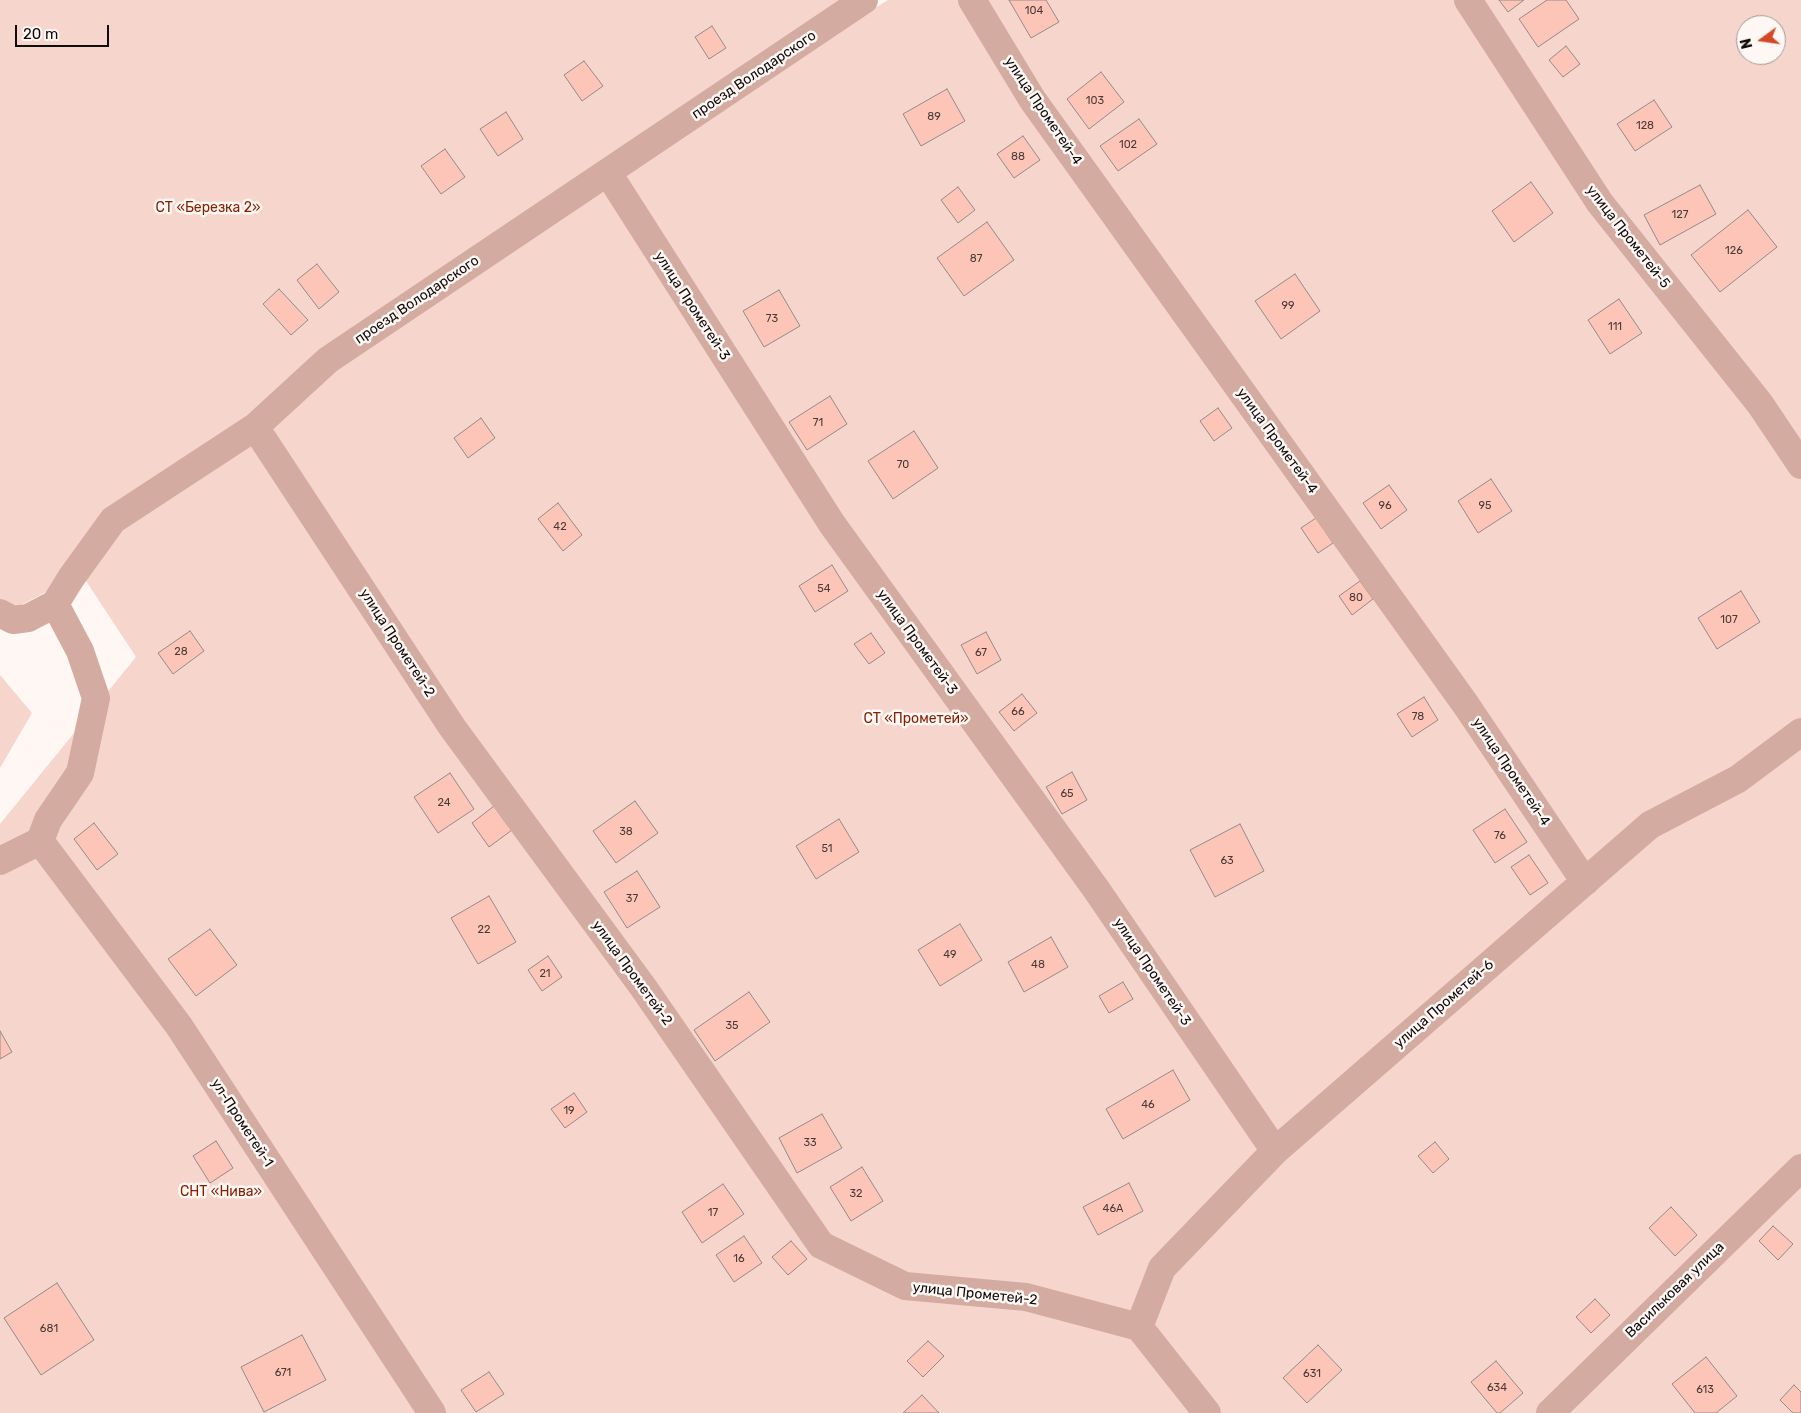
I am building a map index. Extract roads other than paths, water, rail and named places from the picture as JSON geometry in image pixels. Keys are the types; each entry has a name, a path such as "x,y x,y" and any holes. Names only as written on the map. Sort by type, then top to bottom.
{"street":[{"name":"проезд Володарского","path":"55,604 71,578 113,520 255,427 328,360 608,174 864,0"},
{"name":"улица Прометей-4","path":"972,0 1032,100 1466,705 1585,882"},
{"name":"улица Прометей-5","path":"1468,0 1600,203 1760,404 1801,465"},
{"name":"улица Прометей-3","path":"608,174 832,524 1096,890 1275,1151"},
{"name":"улица Прометей-2","path":"255,427 452,727 643,986 821,1245 905,1286 1026,1297 1139,1327"},
{"path":"0,613 13,620 28,618 55,604 80,651 96,698 80,773 48,820 40,841 0,861"},
{"name":"улица Прометей-6","path":"1139,1327 1162,1268 1275,1151 1650,825 1738,779 1801,732"},
{"name":"ул-Прометей-1","path":"40,841 179,1026 432,1413"},
{"name":"Васильковая улица","path":"1550,1413 1801,1168"},
{"path":"1139,1327 1195,1409"}],"park label":[{"name":"СТ «Березка 2»","path":"208,208"},
{"name":"СТ «Прометей»","path":"916,719"},
{"name":"СНТ «Нива»","path":"221,1192"}]}
